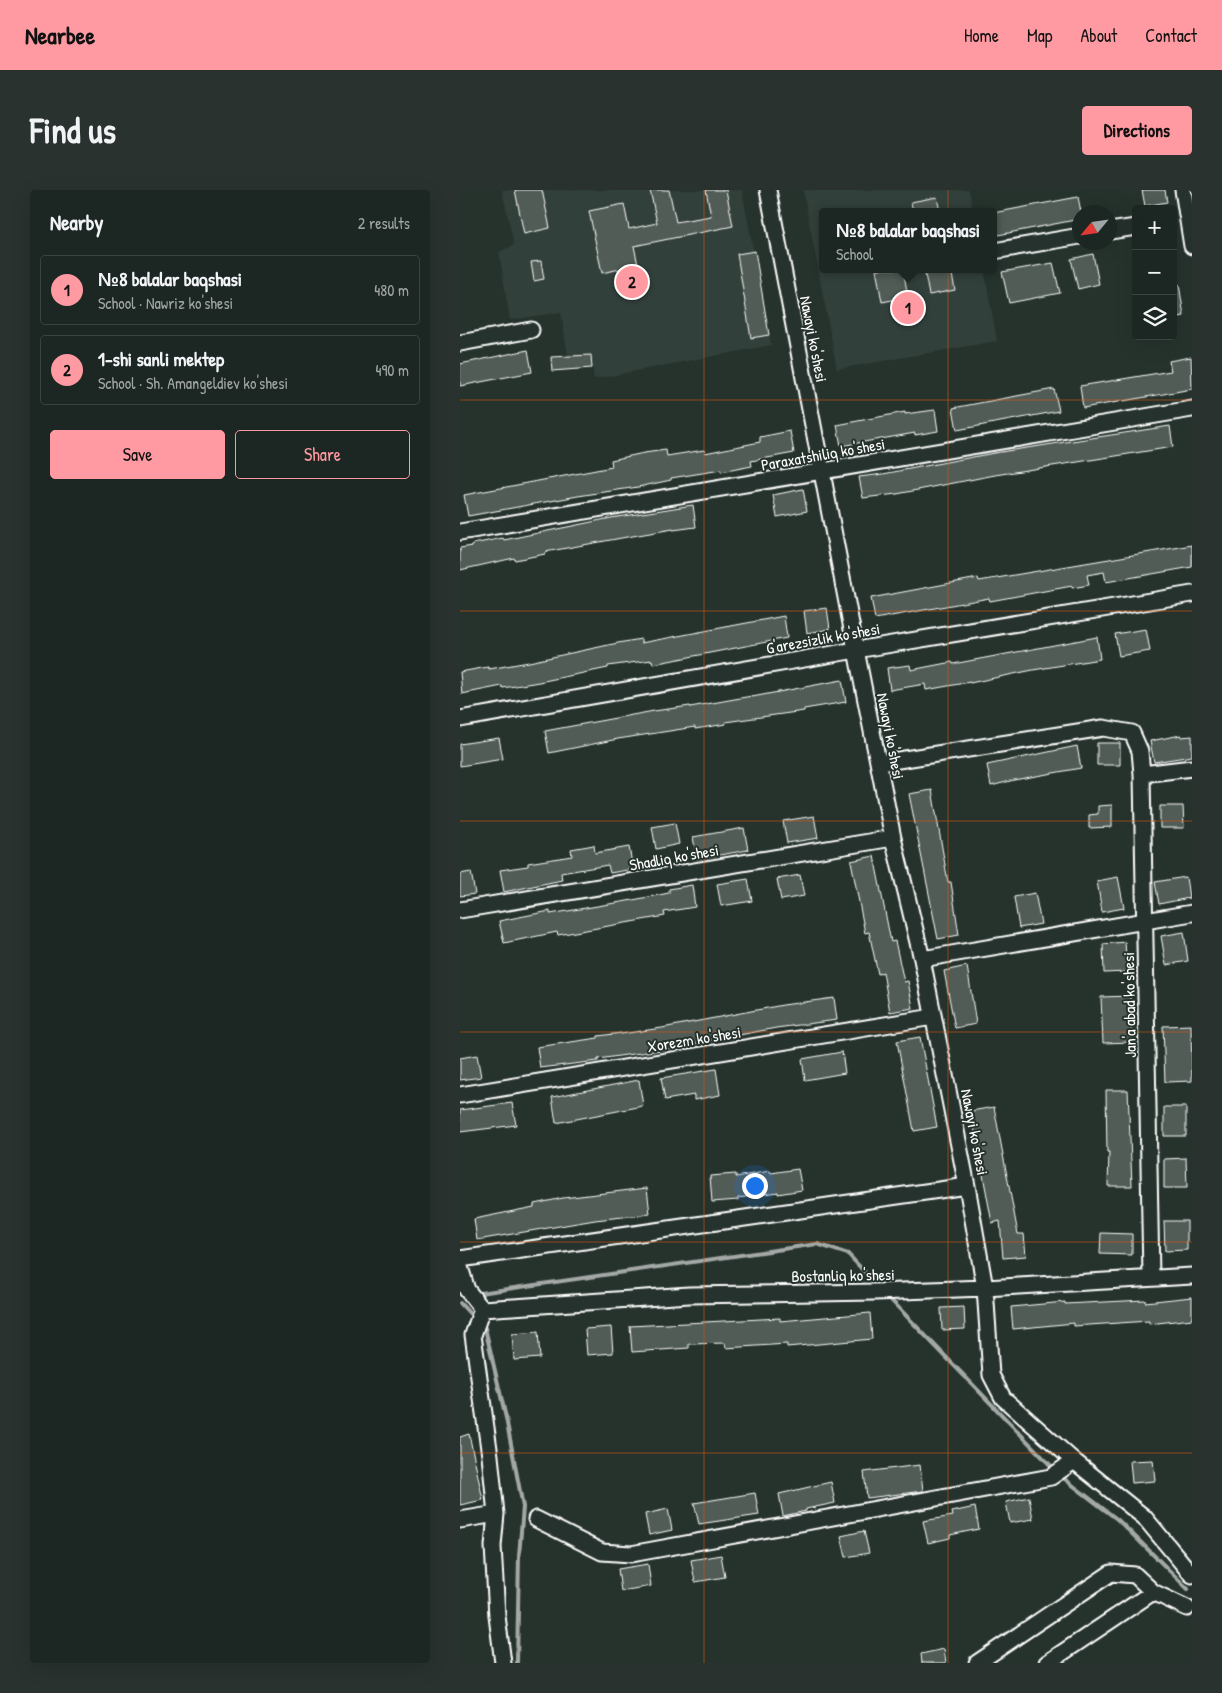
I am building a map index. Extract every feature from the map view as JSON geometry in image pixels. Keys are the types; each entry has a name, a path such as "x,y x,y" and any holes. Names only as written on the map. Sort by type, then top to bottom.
{"street":[{"name":"Nawayi ko'shesi","path":"768,190 893,838 922,958 968,1186 985,1288 991,1375 1003,1398 1074,1461 1144,1517 1192,1575"},
{"path":"1183,190 1184,218 1192,246"},
{"path":"1117,230 1132,228"},
{"path":"997,250 1072,237"},
{"path":"460,344 531,330"},
{"name":"Paraxatshiliq ko'shesi","path":"460,532 1192,409"},
{"name":"G'arezsizlik ko'shesi","path":"460,719 1192,594"},
{"name":"Jan'a abad ko'shesi","path":"879,763 1103,728 1132,733 1140,751 1142,774 1151,1278"},
{"path":"1142,774 1192,768"},
{"name":"Shadliq ko'shesi","path":"460,910 893,838"},
{"path":"922,958 1192,913"},
{"name":"Xorezm ko'shesi","path":"460,1095 933,1017"},
{"path":"460,1259 968,1186"},
{"path":"460,1267 468,1290 488,1309 473,1335 488,1438 496,1514 493,1546 496,1616 503,1663"},
{"name":"Bostanliq ko'shesi","path":"488,1309 689,1295 985,1288 1192,1276"},
{"path":"536,1519 602,1552 631,1554 1051,1477 1074,1461"},
{"path":"460,1520 496,1514"},
{"path":"977,1663 1111,1573 1135,1575 1153,1592 1190,1608"},
{"path":"1047,1663 1153,1592"}],"shaded area":[{"path":"502,190 742,190 771,345 594,379 591,355 568,356 561,312 510,320 499,252 514,245"},
{"path":"803,190 969,190 972,208 819,208 819,273 985,273 997,341 837,369"}],"building":[{"path":"515,190 542,190 550,228 524,234"},
{"path":"650,190 669,190 676,222 711,216 706,190 726,190 733,226 634,246 638,265 602,273 589,211 624,204 629,229 657,223"},
{"path":"1142,190 1165,190 1167,202 1145,205"},
{"path":"937,197 939,208 912,208 911,202"},
{"path":"1078,197 1080,205 1072,205 1072,221 997,235 997,212"},
{"path":"755,251 769,335 751,338 737,254"},
{"path":"1093,254 1099,284 1078,289 1071,259"},
{"path":"541,261 544,279 534,281 531,262"},
{"path":"1053,263 1060,293 1009,303 1002,272"},
{"path":"877,273 904,273 908,297 882,302"},
{"path":"925,273 952,273 955,290 929,295"},
{"path":"1177,284 1179,284 1184,316 1177,317"},
{"path":"528,350 532,372 460,386 460,364"},
{"path":"591,355 592,368 552,371 551,357"},
{"path":"1191,357 1192,389 1083,408 1080,386 1171,371 1169,361"},
{"path":"1054,389 1059,411 957,430 953,408"},
{"path":"935,410 938,431 915,435 915,433 841,446 837,425 905,412 905,414"},
{"path":"1170,426 1173,447 995,475 897,494 863,498 859,477 994,453"},
{"path":"790,431 794,453 751,461 752,466 671,478 671,480 638,487 468,516 464,495 612,467 611,460 644,453 666,450 667,456 704,450 705,453 760,442 760,437"},
{"path":"803,489 807,511 777,517 773,495"},
{"path":"693,505 696,527 627,537 460,570 460,548 473,546 473,544 503,538 504,540 611,518"},
{"path":"1192,545 1192,567 1106,582 1104,572 1087,575 1089,585 1072,588 1072,586 990,601 989,598 875,619 871,598 978,578 979,581"},
{"path":"827,608 830,629 807,633 804,611"},
{"path":"784,616 787,638 653,664 652,660 608,666 608,668 539,682 503,688 502,686 462,694 460,672 529,662 641,639 641,643"},
{"path":"1146,629 1150,651 1119,656 1115,634"},
{"path":"1097,637 1100,659 926,690 925,684 890,690 887,668 910,665 911,670 952,662 953,664"},
{"path":"842,680 846,702 804,709 804,711 725,722 726,724 618,739 549,753 545,731 654,711 752,697"},
{"path":"1181,735 1181,737 1192,736 1192,756 1154,762 1150,741"},
{"path":"499,738 503,759 460,766 460,744"},
{"path":"1097,743 1120,743 1120,765 1097,765"},
{"path":"1077,746 1081,768 991,786 987,765"},
{"path":"932,790 948,882 951,882 959,935 938,939 909,794"},
{"path":"1112,805 1112,827 1089,828 1089,815 1098,814 1098,806"},
{"path":"1160,806 1183,806 1184,828 1160,828"},
{"path":"814,816 818,838 787,843 783,821"},
{"path":"675,823 679,844 656,849 652,827"},
{"path":"744,828 748,850 697,859 693,837"},
{"path":"594,845 595,853 629,847 633,869 610,873 608,865 561,873 562,880 504,892 500,870 528,866 528,863 572,856 571,849"},
{"path":"874,856 891,942 895,941 904,982 908,981 913,1008 890,1012 883,972 878,974 869,932 865,933 851,861"},
{"path":"471,872 475,894 460,896 460,874"},
{"path":"800,875 804,896 781,900 777,879"},
{"path":"1118,877 1124,908 1102,912 1097,881"},
{"path":"1186,877 1189,898 1159,904 1155,882"},
{"path":"748,879 752,901 721,906 717,884"},
{"path":"692,885 695,907 664,912 665,916 558,935 557,932 504,943 499,921 550,911 550,914 633,900 669,893 669,889"},
{"path":"1035,893 1041,924 1019,928 1014,897"},
{"path":"1184,932 1188,961 1166,965 1161,936"},
{"path":"1125,942 1127,972 1104,973 1103,944"},
{"path":"967,966 976,1024 955,1028 944,971"},
{"path":"1130,996 1132,1042 1103,1043 1101,997"},
{"path":"834,998 837,1020 776,1028 661,1050 598,1059 598,1061 540,1068 537,1047 598,1038 598,1036 662,1028 783,1005"},
{"path":"1191,1025 1192,1081 1165,1082 1163,1026"},
{"path":"920,1037 937,1127 914,1131 897,1041"},
{"path":"842,1052 845,1073 805,1080 802,1059"},
{"path":"477,1055 481,1077 460,1080 460,1058"},
{"path":"716,1069 720,1095 694,1100 694,1095 665,1100 661,1078"},
{"path":"639,1080 643,1106 556,1123 552,1097"},
{"path":"1106,1090 1128,1090 1132,1186 1108,1186 1109,1152 1107,1152"},
{"path":"512,1103 516,1125 460,1132 460,1110"},
{"path":"994,1107 1018,1234 1024,1234 1026,1256 1003,1258 1000,1221 992,1223 971,1111"},
{"path":"1164,1107 1186,1107 1186,1136 1164,1136"},
{"path":"1186,1158 1187,1188 1164,1188 1164,1159"},
{"path":"798,1169 802,1190 712,1202 710,1176 736,1174 736,1177 770,1171 771,1173"},
{"path":"647,1188 650,1214 595,1220 477,1240 474,1219 534,1207 534,1204 563,1198"},
{"path":"1164,1221 1187,1221 1187,1250 1165,1251"},
{"path":"1101,1233 1132,1234 1132,1255 1100,1254"},
{"path":"1192,1297 1192,1319 1149,1324 1149,1321 1074,1326 1074,1323 1013,1329 1011,1307 1065,1302 1065,1304 1145,1300 1145,1302"},
{"path":"964,1307 965,1329 942,1330 941,1308"},
{"path":"870,1313 872,1339 787,1347 787,1344 726,1348 725,1343 689,1344 689,1348 632,1352 630,1326 780,1318 780,1321"},
{"path":"611,1327 613,1353 587,1355 585,1329"},
{"path":"538,1332 540,1358 514,1360 512,1334"},
{"path":"469,1434 483,1500 460,1505 460,1437"},
{"path":"1153,1460 1155,1481 1132,1483 1130,1461"},
{"path":"920,1465 923,1491 867,1498 864,1472"},
{"path":"831,1482 835,1503 783,1516 779,1494"},
{"path":"755,1493 759,1515 699,1524 694,1503"},
{"path":"1029,1497 1033,1519 1010,1523 1006,1502"},
{"path":"975,1507 979,1529 950,1535 950,1538 928,1543 923,1521 953,1516 952,1512"},
{"path":"668,1509 672,1530 649,1535 645,1514"},
{"path":"864,1531 869,1553 846,1557 841,1536"},
{"path":"721,1555 725,1577 695,1582 691,1560"},
{"path":"648,1564 651,1586 621,1591 618,1569"},
{"path":"944,1649 946,1663 922,1663 921,1654"}],"waterway":[{"path":"480,1293 817,1244 848,1254 873,1281"},
{"path":"891,1300 1054,1469"},
{"path":"460,1303 472,1316"},
{"path":"485,1328 506,1418 523,1507 519,1556 517,1663"},
{"path":"1062,1477 1118,1520 1188,1589"}],"place":[{"name":"1-shi sanli mektep","path":"632,282"},
{"name":"№8 balalar baqshasi","path":"908,308"}]}
